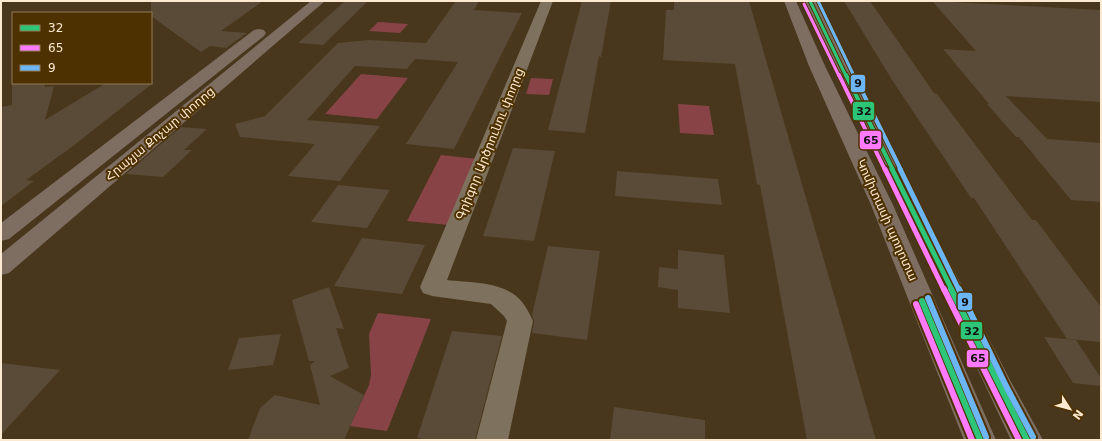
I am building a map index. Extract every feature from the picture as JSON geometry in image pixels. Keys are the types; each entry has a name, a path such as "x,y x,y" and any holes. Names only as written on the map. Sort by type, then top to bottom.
{"main road":[{"name":"Հրաչյա Քոչար փողոց","path":"1,234 214,67 301,1"},
{"name":"Հրաչյա Քոչար փողոց","path":"1,267 319,1"},
{"name":"Կոմիտասի պողոտա","path":"790,1 817,66 882,205 980,440"},
{"name":"Կոմիտասի պողոտա","path":"810,1 1000,389 1027,440"}],"street":[{"name":"Գրիգոր Արծրունու փողոց","path":"492,440 520,321 513,309 498,296 432,286 547,1"}],"shaded area":[{"path":"378,22 408,24 400,33 369,31"},
{"path":"361,74 408,78 377,119 325,114"},
{"path":"531,78 553,79 549,95 526,94"},
{"path":"678,104 709,106 714,135 680,133"},
{"path":"441,155 478,159 449,225 407,221"},
{"path":"378,313 431,319 387,431 350,426 369,385 371,375 369,334"}],"building":[{"path":"151,1 263,1 221,31 247,33 226,48 210,46 201,52 152,17"},
{"path":"345,1 368,1 323,45 298,43"},
{"path":"456,1 479,1 474,10 522,13 454,149 406,144 458,62 415,59 407,69 355,66 307,120 380,126 340,181 288,176 315,144 240,137 235,124 265,116 338,43 369,40 426,43"},
{"path":"582,1 611,1 585,133 548,130"},
{"path":"674,1 749,1 876,440 807,440 760,185 757,184 735,64 663,60 666,10 674,10"},
{"path":"844,1 870,1 934,93 937,94 1032,220 1036,220 1101,307 1101,342 1067,339 974,198 971,198 892,80"},
{"path":"932,1 1101,10 1101,102 1006,96 1047,139 1101,143 1101,202 1071,200 1019,137 1016,137 987,104 989,104 943,49 976,51"},
{"path":"12,84 44,84 45,87 54,86 45,120 104,84 152,84 73,146 26,180 34,181 1,206 1,107 12,105"},
{"path":"181,127 207,129 184,150 192,150 163,177 126,174"},
{"path":"513,148 555,151 534,241 483,236"},
{"path":"617,171 718,179 722,205 615,196"},
{"path":"338,185 390,190 367,228 311,222"},
{"path":"362,238 425,245 402,294 334,286"},
{"path":"548,246 600,251 587,340 532,333 534,321 532,315"},
{"path":"678,250 724,255 730,313 678,308 678,290 658,287 659,267 678,269"},
{"path":"329,287 344,329 336,328 349,368 330,376 364,395 344,440 248,440 260,408 275,395 320,405 310,365 315,361 309,361 292,300"},
{"path":"452,331 502,336 475,440 434,440 417,438"},
{"path":"281,334 273,365 228,370 239,338"},
{"path":"1044,337 1076,340 1101,378 1101,386 1073,383"},
{"path":"1,363 60,370 1,435"},
{"path":"614,407 705,420 705,440 610,440"}],"transit line":[{"name":"32","path":"810,1 1000,389 1027,440"},
{"name":"9","path":"818,1 1006,386 1033,437"},
{"name":"65","path":"804,4 1019,440"},
{"name":"9","path":"928,298 986,437"},
{"name":"32","path":"922,301 980,440"},
{"name":"65","path":"916,304 972,440"}]}
